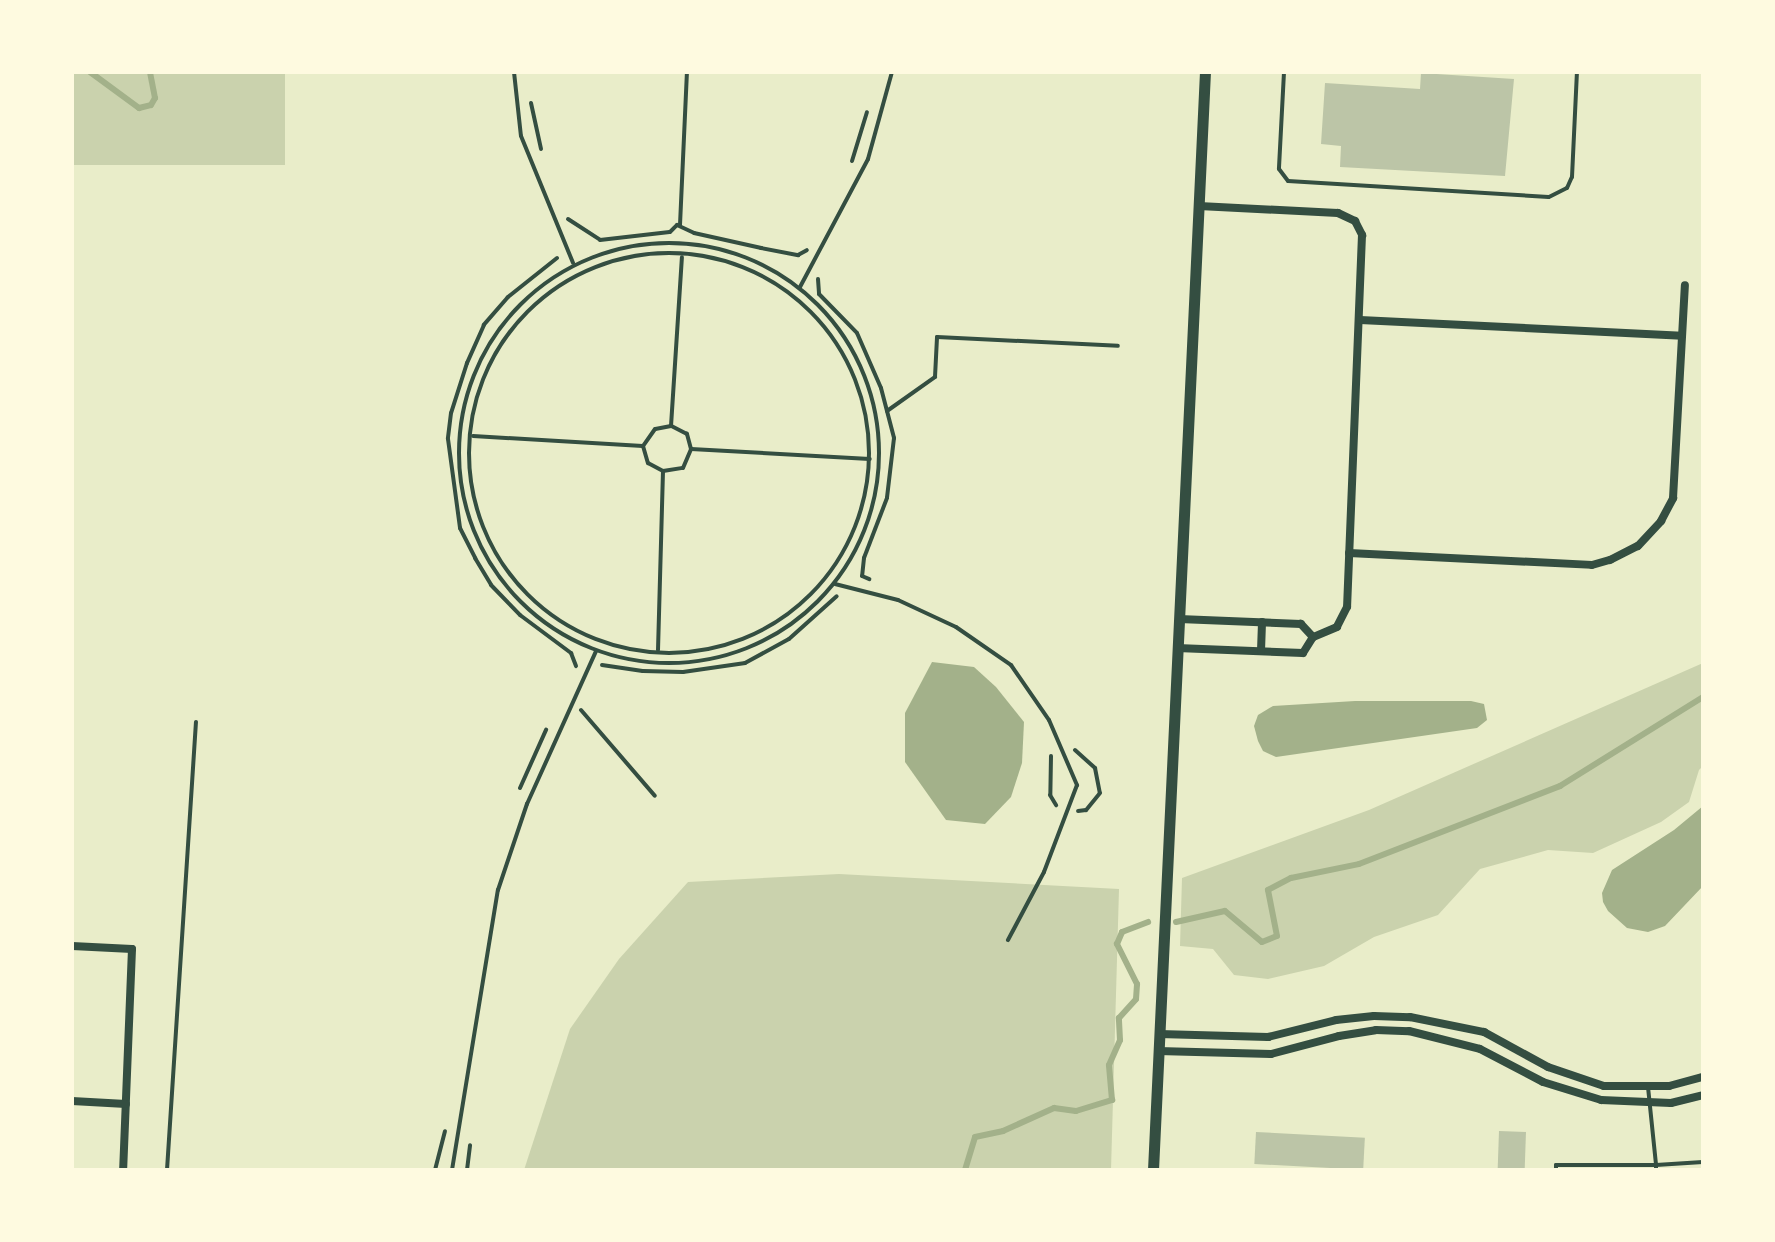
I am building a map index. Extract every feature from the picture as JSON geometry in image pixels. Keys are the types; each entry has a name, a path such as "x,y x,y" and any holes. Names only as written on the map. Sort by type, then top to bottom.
{"street":[{"path":"1153,1170 1205,72"},
{"path":"1177,648 1303,653 1313,637 1326,634 1343,619 1349,553 1363,244 1355,221 1338,213 1199,206"},
{"path":"1349,553 1574,565 1601,563 1625,554 1661,521 1673,498 1685,285"},
{"path":"1360,320 1682,336"},
{"path":"1179,619 1301,624 1313,637"},
{"path":"1261,651 1262,622"},
{"path":"72,946 132,949 123,1170"},
{"path":"1159,1034 1255,1038 1336,1020 1410,1017 1484,1032 1579,1079 1604,1086 1669,1086 1703,1077"},
{"path":"1158,1051 1271,1054 1339,1036 1376,1030 1409,1031 1480,1049 1543,1082 1601,1100 1671,1103 1703,1095"},
{"path":"72,1101 126,1104"}],"lane":[{"path":"514,72 521,136 573,263"},
{"path":"800,287 868,159 892,72"},
{"path":"1284,72 1279,169 1288,181 1549,197 1567,188 1572,177 1577,72"},
{"path":"692,244 754,260 800,287 839,328 862,367 876,411 880,457 875,502 859,545 835,584 786,628 726,656 661,664 596,651 548,626 508,590 486,557 461,495 457,442 467,389 490,340 524,299 573,263 628,246 692,244"},
{"path":"835,584 898,600 956,627 1011,665 1049,720 1077,785 1044,872 1008,940"},
{"path":"452,1170 498,890 527,804 596,651"},
{"path":"167,1170 196,722"},
{"path":"1648,1087 1656,1167"},
{"path":"1556,1170 1556,1165 1656,1167 1703,1162"}],"path":[{"path":"680,226 687,72"},
{"path":"531,102 544,161"},
{"path":"847,171 870,103"},
{"path":"566,218 600,240 670,232 680,226"},
{"path":"680,226 694,233 798,255 811,247"},
{"path":"557,251 557,260 508,297 484,325 467,363 451,413 448,439 460,528 475,558 491,585 520,615 571,653 577,678"},
{"path":"634,253 682,257 766,280 821,321 851,364 869,412 870,459 862,514 833,572 799,609 742,642 679,651 623,649 552,616 505,574 476,515 473,436 484,375 504,338 531,305 578,271 634,253"},
{"path":"671,426 682,257"},
{"path":"817,274 819,294 857,333 894,438 887,498 864,558 862,576 874,581"},
{"path":"887,411 935,377 937,337 1118,346"},
{"path":"671,426 687,434 691,449 683,468 663,471 648,463 643,446 655,429 671,426"},
{"path":"473,436 643,446"},
{"path":"691,449 870,459"},
{"path":"658,650 663,471"},
{"path":"594,675 599,664 643,671 683,672 745,663 789,639 837,596 851,599"},
{"path":"572,722 584,697"},
{"path":"579,708 655,796"},
{"path":"518,795 547,729"},
{"path":"1068,743 1095,768 1100,793 1086,810 1074,811"},
{"path":"1052,750 1050,795 1061,812"},
{"path":"435,1170 445,1129"},
{"path":"467,1170 470,1142"}],"shaded area":[{"path":"72,72 285,72 285,165 72,165"},
{"path":"932,662 974,667 996,687 1024,722 1022,763 1011,797 985,824 946,820 905,762 905,713"},
{"path":"1703,663 1703,766 1689,802 1661,822 1593,853 1548,850 1480,869 1438,915 1374,937 1324,966 1268,979 1234,975 1213,949 1180,946 1182,878 1369,810"},
{"path":"1355,701 1471,701 1484,704 1487,720 1477,728 1276,757 1263,751 1258,741 1254,726 1258,715 1273,706"},
{"path":"1703,806 1703,886 1665,926 1648,932 1627,928 1608,911 1603,902 1602,893 1612,870 1674,830"},
{"path":"839,874 1119,889 1111,1170 524,1170 570,1029 619,959 688,882"}],"building":[{"path":"1421,73 1514,79 1505,176 1340,167 1341,146 1321,144 1325,83 1420,89"},
{"path":"1499,1131 1526,1132 1525,1170 1498,1170"},
{"path":"1256,1132 1365,1138 1363,1170 1254,1164"}],"waterway":[{"path":"90,72 139,108 151,105 155,98 150,72"},
{"path":"1176,922 1225,911 1262,942 1277,936 1268,890 1291,878 1359,864 1560,786 1703,697"},
{"path":"965,1170 975,1137 1003,1131 1054,1108 1076,1111 1112,1100 1109,1065 1120,1040 1119,1018 1136,999 1137,984 1117,944 1122,932 1148,922"}]}
